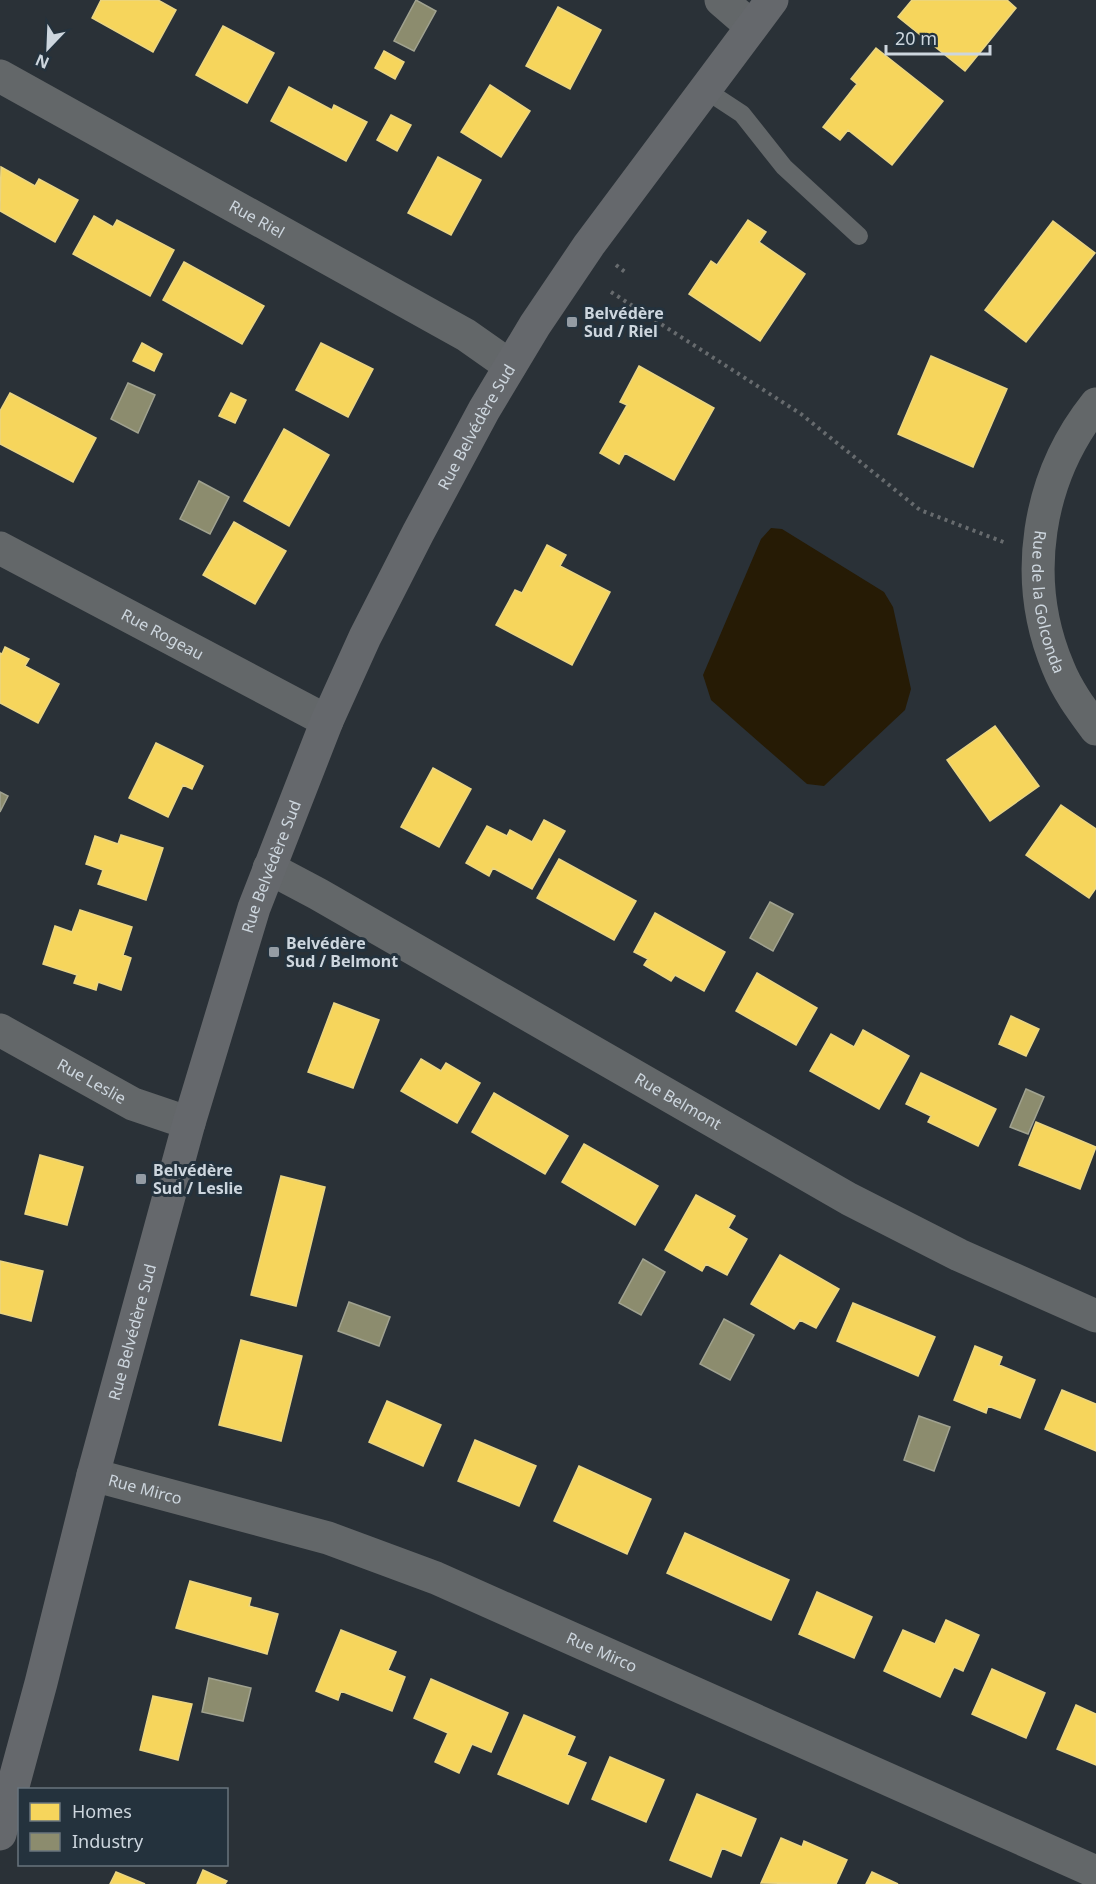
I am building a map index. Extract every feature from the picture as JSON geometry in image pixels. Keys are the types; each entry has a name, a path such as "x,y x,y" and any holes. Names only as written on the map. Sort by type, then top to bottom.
{"street":[{"path":"721,0 751,26"},
{"name":"Rue Belvédère Sud","path":"0,1834 41,1683 93,1475 189,1123 254,908 327,721 365,637 418,532 484,410 535,325 588,245 772,0"},
{"name":"Rue Riel","path":"0,76 466,335 510,366"},
{"name":"Rue de la Golconda","path":"1096,404 1068,446 1052,481 1042,517 1038,555 1039,593 1046,631 1058,668 1076,701 1096,729"},
{"name":"Rue Rogeau","path":"0,548 327,721"},
{"name":"Rue Belmont","path":"269,868 849,1199 959,1255 1096,1316"},
{"name":"Rue Leslie","path":"0,1030 133,1104 189,1123"},
{"name":"Rue Mirco","path":"93,1475 284,1525 406,1566 1096,1872"}],"lane":[{"path":"704,89 742,114 784,167 859,236"}],"path":[{"path":"611,292 801,414 920,510 1038,555"}],"shaded area":[{"path":"771,528 782,529 884,592 893,607 911,689 905,710 824,786 807,784 711,700 703,675 761,539"}],"building: Homes":[{"path":"101,0 158,0 176,10 153,52 92,18"},
{"path":"912,0 1007,0 1016,8 965,71 898,17"},
{"path":"558,7 601,30 570,89 526,66"},
{"path":"223,26 274,53 247,103 196,75"},
{"path":"876,48 943,101 892,165 848,130 840,140 823,127 857,84 851,79"},
{"path":"384,51 404,62 395,79 375,68"},
{"path":"490,85 530,111 501,157 461,132"},
{"path":"289,87 332,110 334,105 367,122 346,161 271,121"},
{"path":"391,115 411,125 397,151 377,140"},
{"path":"438,157 481,180 451,235 408,213"},
{"path":"1,167 35,186 39,179 78,200 55,242 0,211"},
{"path":"94,216 113,227 117,220 174,250 150,296 73,254"},
{"path":"748,220 766,232 759,242 805,274 760,341 689,294 711,261 717,265"},
{"path":"1053,221 1095,253 1026,342 985,310"},
{"path":"184,262 264,306 242,344 163,300"},
{"path":"142,343 162,354 154,371 133,361"},
{"path":"321,343 373,369 348,417 296,390"},
{"path":"931,356 1007,389 973,467 898,434"},
{"path":"639,366 714,408 674,480 625,453 619,464 600,453 627,405 620,402"},
{"path":"10,393 96,438 73,482 0,444 0,411"},
{"path":"231,393 246,400 235,423 219,416"},
{"path":"284,429 329,455 289,526 244,501"},
{"path":"234,522 286,551 255,604 203,575"},
{"path":"547,545 566,555 560,566 610,592 572,665 496,625 515,590 522,593"},
{"path":"5,647 29,659 25,666 59,684 38,723 0,703 0,653 2,654"},
{"path":"995,726 1039,786 990,821 947,760"},
{"path":"156,743 203,766 192,789 183,785 168,817 129,798"},
{"path":"433,768 471,789 439,847 401,827"},
{"path":"1061,805 1096,829 1096,888 1089,898 1026,855"},
{"path":"544,820 565,831 532,889 493,868 489,876 466,863 487,826 507,836 510,830 532,842"},
{"path":"121,835 163,848 146,900 98,884 103,870 86,864 95,836 118,844"},
{"path":"559,859 636,901 614,940 537,898"},
{"path":"80,910 132,927 123,955 131,958 121,990 98,982 96,990 74,983 77,975 43,964 55,926 72,932"},
{"path":"655,913 725,952 704,991 675,975 671,981 644,965 648,959 634,952"},
{"path":"757,973 817,1008 796,1045 736,1011"},
{"path":"334,1003 379,1020 353,1088 308,1072"},
{"path":"1011,1016 1039,1029 1026,1056 999,1044"},
{"path":"863,1030 909,1056 879,1109 810,1071 831,1034 854,1047"},
{"path":"421,1059 441,1071 446,1063 480,1083 457,1123 401,1091"},
{"path":"921,1073 996,1109 978,1146 928,1122 931,1116 906,1104"},
{"path":"494,1093 568,1136 545,1174 472,1132"},
{"path":"1036,1122 1096,1147 1080,1189 1019,1165"},
{"path":"584,1144 658,1186 635,1225 562,1182"},
{"path":"40,1155 83,1167 67,1225 25,1214"},
{"path":"281,1176 325,1187 296,1306 251,1295"},
{"path":"696,1195 735,1216 728,1228 747,1239 727,1275 706,1264 702,1271 665,1250"},
{"path":"780,1255 839,1289 816,1328 800,1320 794,1329 751,1304"},
{"path":"0,1261 43,1271 31,1321 0,1313"},
{"path":"853,1303 935,1337 918,1376 837,1341"},
{"path":"241,1340 302,1356 281,1441 219,1425"},
{"path":"975,1346 1002,1357 999,1365 1035,1380 1020,1418 988,1406 986,1413 954,1400"},
{"path":"1062,1390 1096,1404 1096,1451 1045,1429"},
{"path":"387,1401 441,1425 423,1466 369,1442"},
{"path":"475,1440 536,1466 519,1506 458,1481"},
{"path":"579,1466 651,1499 627,1554 554,1521"},
{"path":"685,1533 789,1580 771,1620 667,1573"},
{"path":"190,1581 251,1598 249,1606 278,1614 267,1654 176,1628"},
{"path":"817,1592 872,1617 854,1658 799,1634"},
{"path":"946,1620 979,1635 963,1671 954,1667 940,1697 884,1671 903,1630 935,1644"},
{"path":"341,1630 396,1652 388,1670 405,1677 392,1711 341,1691 338,1700 316,1691"},
{"path":"992,1669 1045,1693 1026,1738 972,1714"},
{"path":"431,1679 508,1713 491,1752 472,1744 459,1773 435,1762 448,1733 414,1718"},
{"path":"153,1696 192,1704 178,1760 140,1750"},
{"path":"1076,1705 1096,1714 1096,1765 1057,1749"},
{"path":"524,1715 575,1737 567,1755 586,1763 568,1804 498,1774"},
{"path":"610,1757 664,1780 646,1822 592,1799"},
{"path":"697,1794 756,1819 741,1856 722,1848 711,1877 670,1860"},
{"path":"781,1838 802,1847 804,1841 847,1860 836,1884 761,1883"},
{"path":"203,1870 227,1881 225,1884 197,1884"},
{"path":"116,1872 145,1884 110,1884"},
{"path":"872,1872 898,1884 866,1884"}],"building: Industry":[{"path":"416,0 436,11 414,51 394,41"},
{"path":"128,383 155,395 138,433 111,419"},
{"path":"199,481 229,497 210,534 180,519"},
{"path":"0,792 8,796 0,812"},
{"path":"770,902 793,914 773,951 750,938"},
{"path":"1026,1089 1044,1097 1028,1134 1010,1127"},
{"path":"643,1259 665,1272 641,1315 619,1303"},
{"path":"349,1302 390,1317 379,1346 338,1331"},
{"path":"724,1319 754,1335 730,1380 700,1364"},
{"path":"919,1416 950,1427 934,1471 904,1460"},
{"path":"209,1678 251,1688 243,1721 202,1712"}],"place":[{"name":"Belvédère Sud / Riel","path":"572,322"},
{"name":"Belvédère Sud / Belmont","path":"274,952"},
{"name":"Belvédère Sud / Leslie","path":"141,1179"}]}
